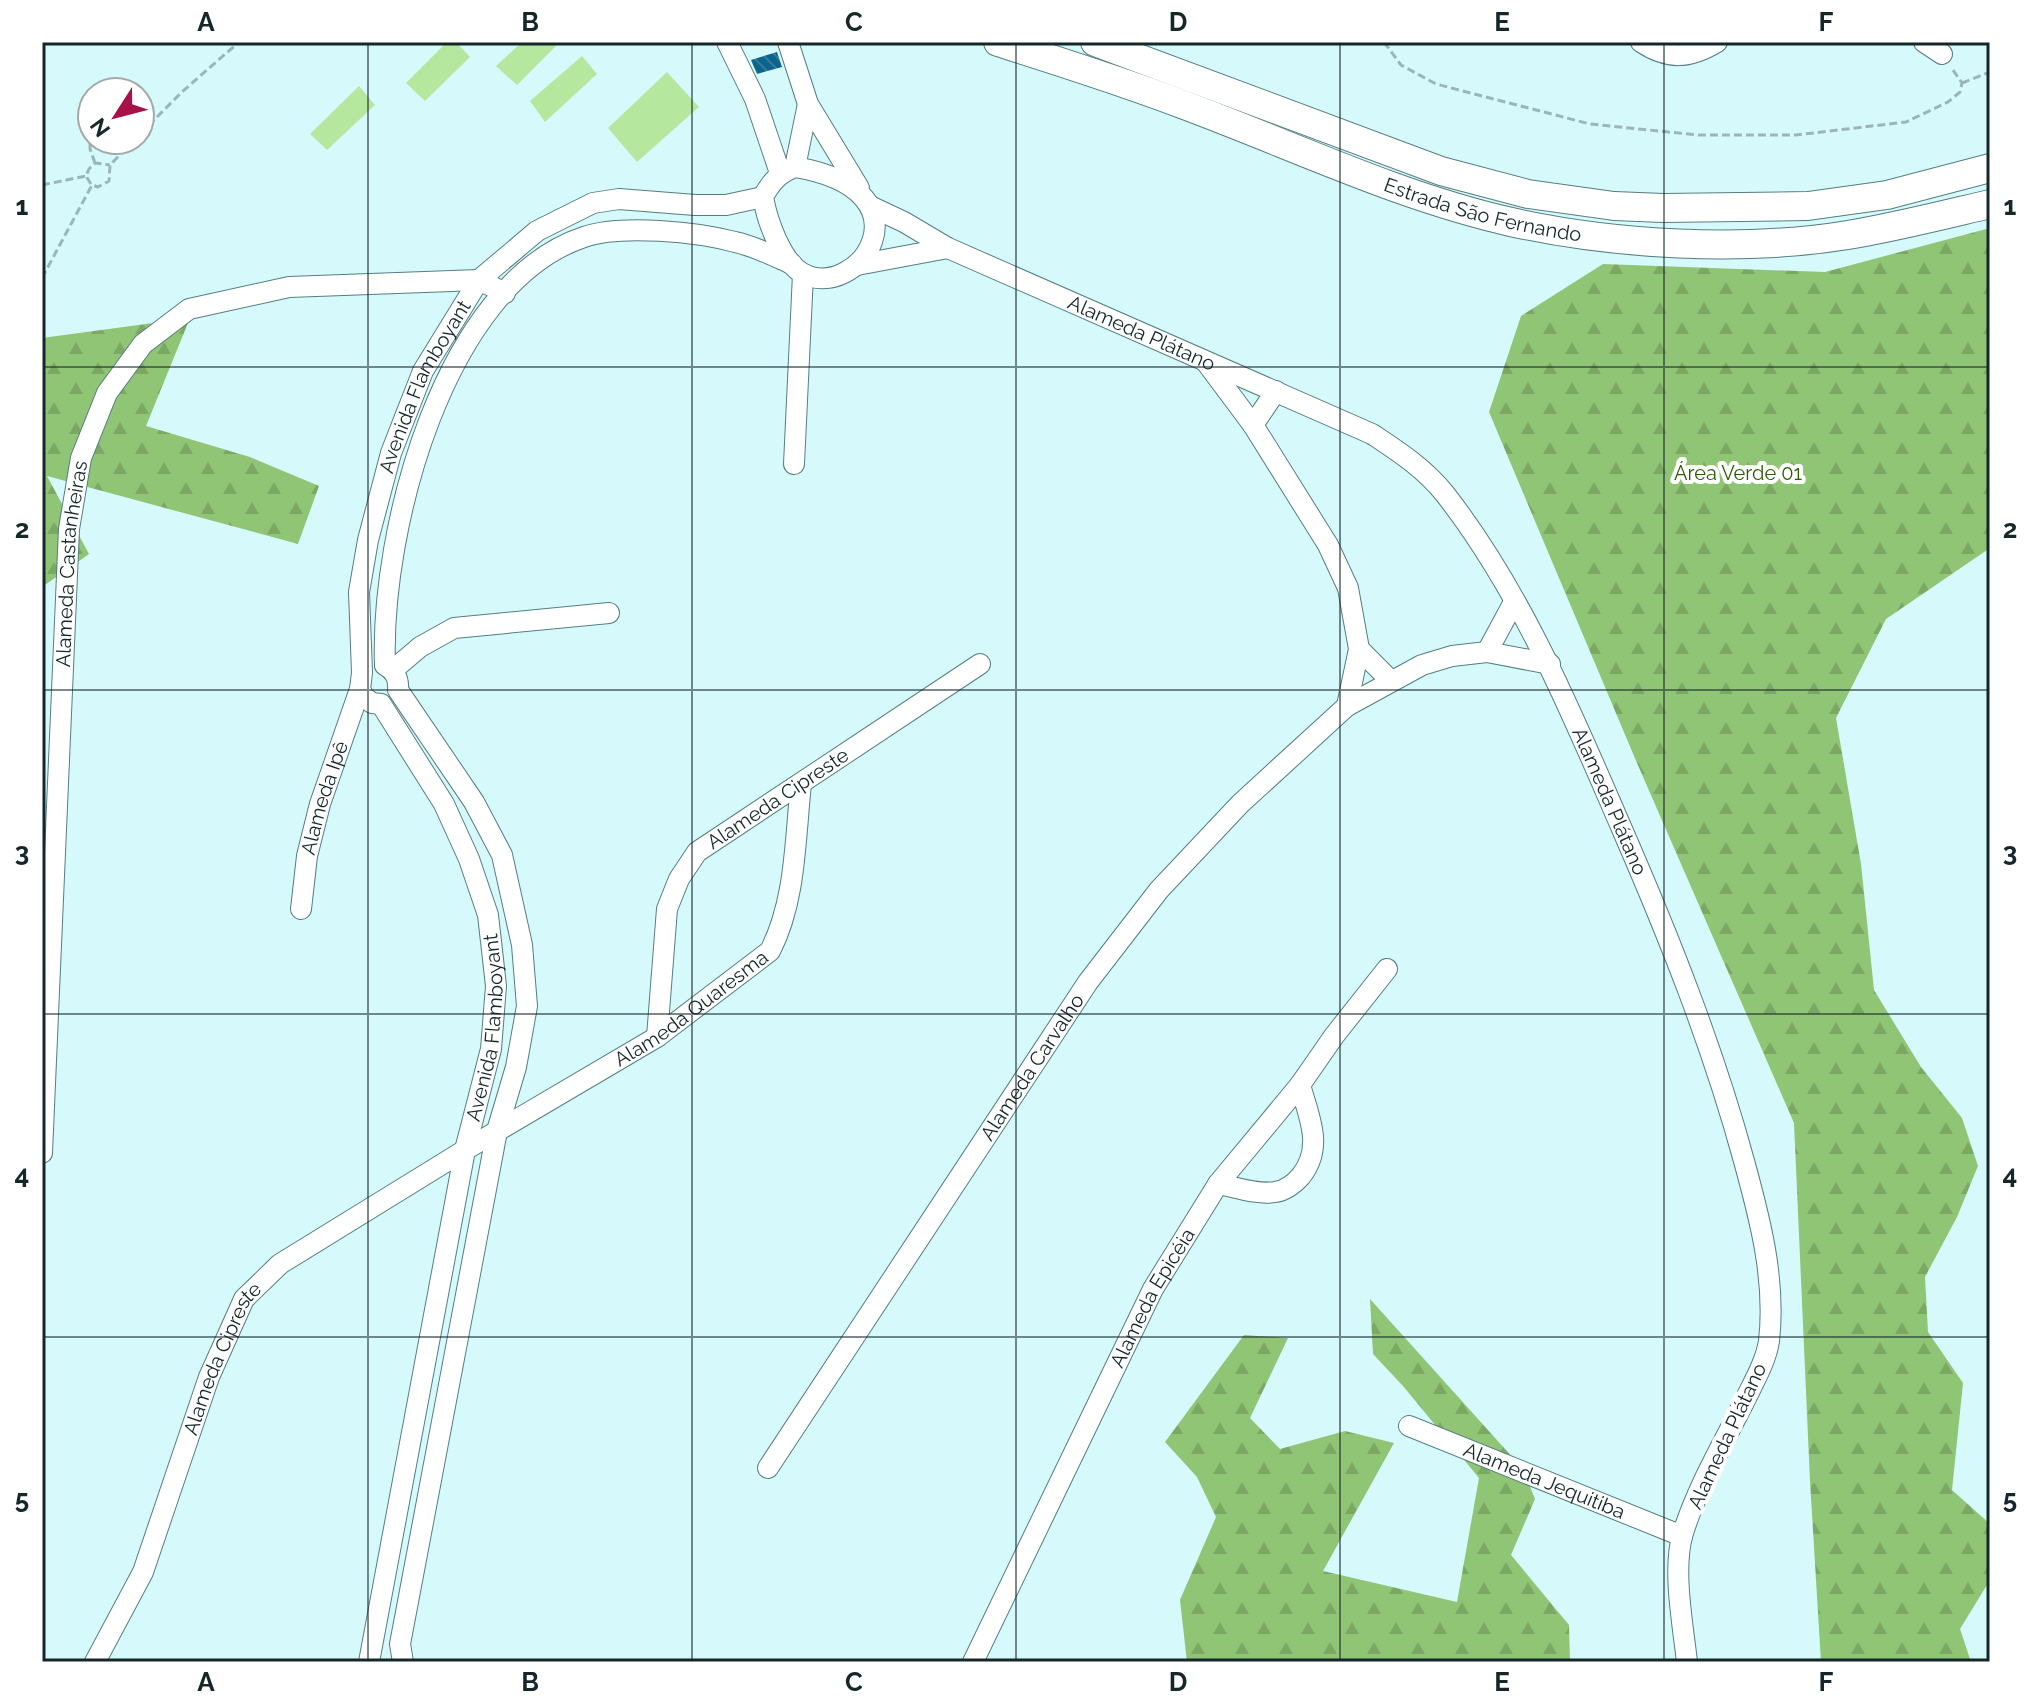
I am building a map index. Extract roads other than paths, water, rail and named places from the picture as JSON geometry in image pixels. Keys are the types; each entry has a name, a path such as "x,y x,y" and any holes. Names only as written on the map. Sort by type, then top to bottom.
{"main road":[{"name":"Estrada São Fernando","path":"998,42 1186,105 1417,194 1510,222 1584,235 1650,241 1753,244 1846,235 1990,204"},
{"name":"Estrada São Fernando","path":"1095,42 1441,171 1528,194 1614,206 1808,206 1887,195 1990,168"}],"street":[{"path":"727,42 788,170"},
{"path":"788,42 808,104 868,202 875,230 870,249 857,265"},
{"path":"1641,42 1675,57 1699,53 1717,42"},
{"path":"794,464 798,269 773,232 763,197 788,170 808,104"},
{"path":"788,170 824,172 848,183 868,202"},
{"name":"Avenida Flamboyant","path":"369,1662 452,1215 491,1049 496,986 488,915 469,859 444,804 381,704 372,703 364,697 359,592 368,540 391,453 423,371 479,280 537,231 593,203 619,199 726,205 763,197"},
{"name":"Alameda Plátano","path":"868,202 948,248 1372,434 1422,468 1474,533 1550,664 1663,923 1711,1052 1754,1196 1767,1262 1769,1345 1701,1487 1682,1536 1680,1573 1687,1662"},
{"name":"Avenida Flamboyant","path":"403,1662 400,1644 480,1220 497,1131 516,1067 527,1006 522,945 502,855 474,802 392,675 387,583 404,494 442,386 484,318 545,255 564,244 589,235 641,230 692,235 736,242 798,269"},
{"path":"798,269 827,278 840,275 857,265 948,248"},
{"path":"479,280 505,293"},
{"name":"Alameda Castanheiras","path":"42,1153 69,529 81,458 107,393 143,344 189,309 289,287 479,280"},
{"path":"1204,360 1253,425 1328,545 1348,588 1359,649 1347,706"},
{"path":"1253,425 1276,391"},
{"path":"1514,602 1487,652 1550,664"},
{"path":"381,704 391,699 392,675 420,647 454,628 609,613"},
{"path":"1359,649 1390,680"},
{"name":"Alameda Carvalho","path":"768,1468 1088,982 1169,879 1240,804 1347,706 1390,680 1437,661 1487,652"},
{"path":"361,681 376,664 392,675"},
{"name":"Alameda Cipreste","path":"657,1037 667,909 679,879 697,852 980,664"},
{"name":"Alameda Ipê","path":"301,909 307,856 320,804 361,681"},
{"name":"Alameda Quaresma","path":"465,1150 657,1037 770,951 781,930 787,906 801,784"},
{"name":"Alameda Epicéia","path":"973,1662 1153,1289 1218,1184 1300,1085 1387,969"},
{"path":"1218,1184 1273,1193 1295,1183 1311,1160 1315,1139 1300,1085"},
{"name":"Alameda Cipreste","path":"95,1662 143,1572 209,1377 244,1299 280,1264 465,1150"},
{"path":"452,1215 480,1220"},
{"name":"Alameda Jequitiba","path":"1409,1426 1682,1536"}],"park label":[{"name":"Área Verde 01","path":"1738,473"}]}
